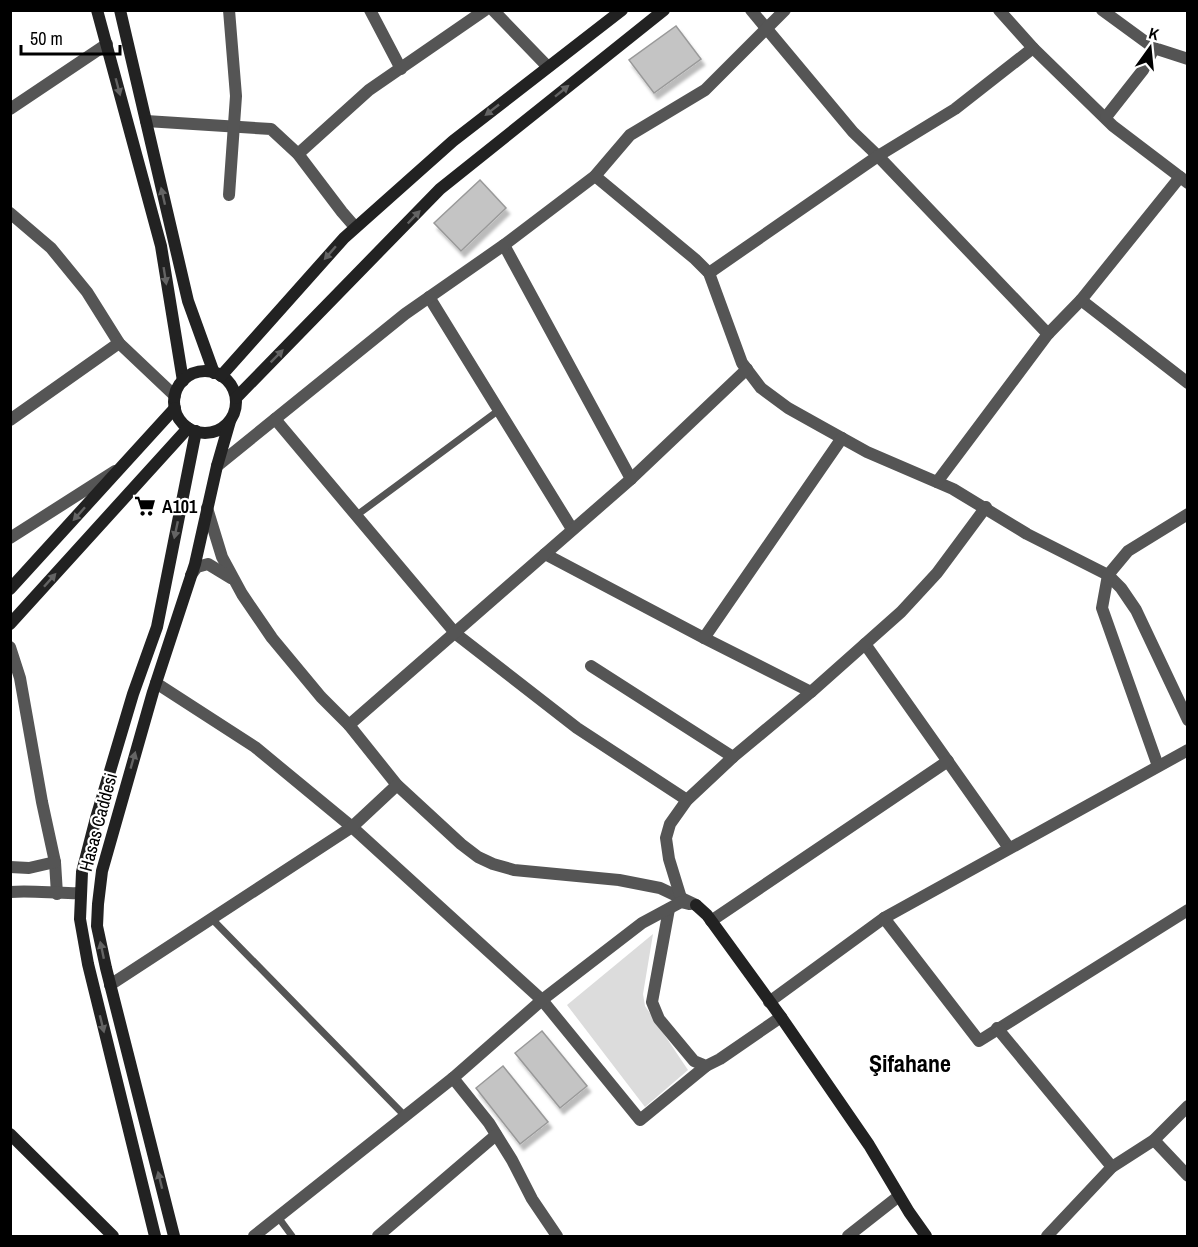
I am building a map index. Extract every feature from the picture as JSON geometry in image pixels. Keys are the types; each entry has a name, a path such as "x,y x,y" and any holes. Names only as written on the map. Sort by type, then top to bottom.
{"main road":[{"path":"10,589 122,467 175,402 183,381 161,246 98,10"},
{"path":"120,10 188,301 217,374 228,382 236,398 236,408 230,421 219,430 207,433 192,430 178,418 175,402"},
{"path":"217,374 355,227 453,141 622,10"},
{"path":"236,398 440,189 664,10"},
{"path":"183,381 197,373 217,374"},
{"name":"Hasas Caddesi","path":"174,1236 97,926 102,871 156,683 191,576 230,421"},
{"path":"10,624 192,430"},
{"name":"Hasas Caddesi","path":"155,1236 88,964 80,919 80,893 82,872 96,818 133,694 157,627 192,430"},
{"path":"696,906 711,921 781,1017 868,1144 926,1236"},
{"path":"10,1134 113,1236"}],"street":[{"path":"229,10 236,96 229,195"},
{"path":"370,10 400,69"},
{"path":"298,154 369,90 485,10"},
{"path":"493,10 548,67"},
{"path":"751,10 853,132 1048,334"},
{"path":"217,466 429,297 504,245 595,176 630,135 705,90 741,57 785,10"},
{"path":"937,482 1048,334 1081,300 1184,180 1113,126 999,10"},
{"path":"1102,10 1154,48 1188,59"},
{"path":"10,109 107,44"},
{"path":"709,273 878,156 956,109 1034,48"},
{"path":"1106,117 1143,70 1154,48"},
{"path":"146,121 271,129 298,154 355,227"},
{"path":"595,176 709,273 742,363 761,388 788,408 867,452 937,482 986,507 1027,534 1108,575 1121,588 1136,610 1183,701 1188,720"},
{"path":"11,215 51,248 87,292 119,343 175,402"},
{"path":"504,245 631,479"},
{"path":"429,297 572,529"},
{"path":"1081,300 1188,384"},
{"path":"10,420 119,343"},
{"path":"349,725 631,479 747,369"},
{"path":"275,419 456,634 577,728 687,800"},
{"path":"704,638 842,438"},
{"path":"10,538 122,467"},
{"path":"681,898 669,859 666,838 670,824 687,800 733,757 901,612 937,573 986,507"},
{"path":"207,508 222,557 272,638 321,697 349,725 397,785 461,844 478,857 514,870 619,880 660,888 696,906"},
{"path":"1158,766 1102,608 1108,575 1128,551 1188,514"},
{"path":"545,554 811,692"},
{"path":"191,576 197,567 208,564 236,583"},
{"path":"865,644 1009,848"},
{"path":"10,647 20,678 55,862 57,894"},
{"path":"591,666 733,757"},
{"path":"156,683 255,747 352,827 542,1000 640,1120 706,1066 781,1017"},
{"path":"769,1002 884,918 1188,750"},
{"path":"711,921 948,761"},
{"path":"110,985 352,827 397,785"},
{"path":"10,867 29,868 55,862"},
{"path":"10,892 80,893"},
{"path":"254,1236 453,1078 542,1000 642,923 681,902 696,906"},
{"path":"669,909 652,1002 659,1019 694,1061 706,1066"},
{"path":"884,918 979,1041 1188,910"},
{"path":"997,1028 1112,1167"},
{"path":"453,1078 489,1123 532,1199 557,1236"},
{"path":"1047,1236 1112,1167 1154,1140 1188,1106"},
{"path":"378,1236 496,1135"},
{"path":"1154,1140 1188,1176"},
{"path":"848,1236 899,1196"}],"lane":[{"path":"357,515 499,410"},
{"path":"212,919 405,1116"},
{"path":"278,1217 292,1236"}],"shaded area":[{"path":"653,934 643,994 645,1006 688,1070 645,1107 567,1005"}],"building":[{"path":"676,26 701,59 654,93 629,60"},
{"path":"480,180 506,208 461,251 434,223"},
{"path":"542,1031 587,1086 560,1108 515,1053"},
{"path":"503,1066 548,1122 520,1144 476,1088"}],"place":[{"name":"A101","path":"145,506"}],"district":[{"name":"Şifahane","path":"910,1063"}]}
